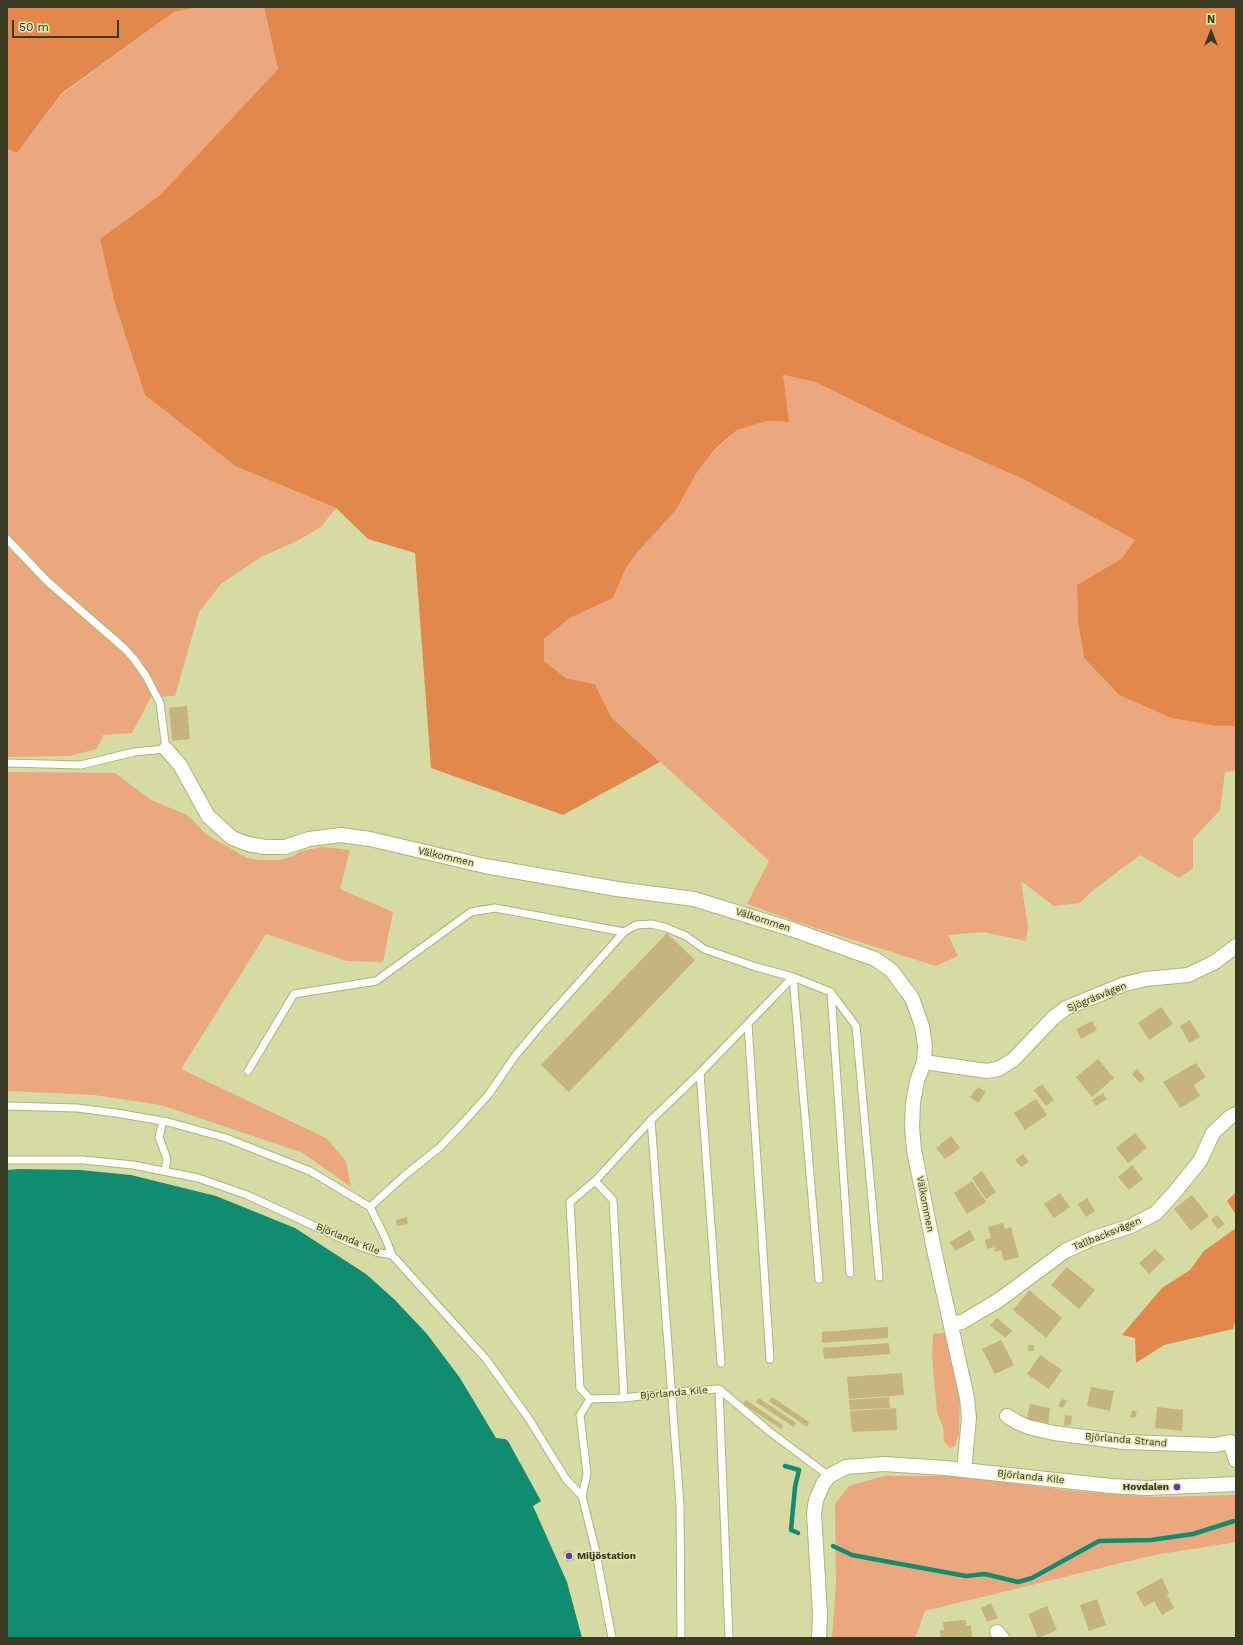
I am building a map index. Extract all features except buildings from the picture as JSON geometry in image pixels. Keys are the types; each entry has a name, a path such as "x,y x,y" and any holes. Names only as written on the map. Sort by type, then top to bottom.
{"street":[{"name":"Välkommen","path":"166,749 180,765 208,816 232,838 248,844 265,847 285,847 309,839 341,835 370,839 485,866 617,889 694,899 783,927 875,959 891,970 912,998 922,1026 925,1046 924,1062 917,1081 913,1102 912,1127 914,1150 934,1254 967,1398 968,1412 964,1470"},
{"name":"Sjögräsvägen","path":"924,1062 988,1071 998,1069 1013,1060 1053,1018 1066,1008 1125,984 1145,979 1188,975 1215,962 1236,946"},
{"name":"Tallbacksvägen","path":"951,1324 962,1322 999,1300 1065,1251 1094,1238 1130,1226 1156,1213 1174,1194 1200,1161 1213,1133 1230,1117 1236,1114"},
{"name":"Björlanda Strand","path":"1007,1416 1028,1427 1054,1433 1124,1442 1215,1445 1233,1441 1236,1460"},
{"name":"Björlanda Kile","path":"819,1638 820,1614 814,1513 818,1493 823,1484 829,1476 846,1467 884,1464 964,1470 1111,1486 1146,1488 1236,1484"}],"lane":[{"path":"7,539 47,581 124,648 134,659 160,703 166,749 134,752 81,765 7,763"},
{"path":"248,1071 294,994 376,982 471,912 495,908 624,932"},
{"path":"370,1207 404,1176 440,1147 462,1124 489,1094 515,1056 541,1025 624,932 636,925 652,924 667,928 686,936 704,950 793,977 831,992 856,1026 879,1277"},
{"path":"590,1399 580,1388 570,1202 595,1181 651,1120 700,1073 793,977"},
{"path":"793,977 819,1279"},
{"path":"831,992 850,1273"},
{"path":"748,1024 770,1359"},
{"path":"700,1073 721,1363"},
{"path":"7,1106 77,1108 163,1121 226,1138 310,1171 370,1207 392,1255"},
{"path":"651,1120 673,1392 680,1505 680,1638"},
{"path":"163,1121 159,1137 167,1159 165,1171"},
{"name":"Björlanda Kile","path":"7,1160 83,1160 133,1165 198,1178 246,1195 351,1243 376,1252 392,1255 486,1359 529,1419 566,1479 582,1496"},
{"path":"595,1181 613,1200 624,1398"},
{"path":"719,1389 729,1638"},
{"name":"Björlanda Kile","path":"612,1638 595,1548 582,1496 587,1474 580,1415 590,1399 624,1398 673,1392 719,1389 770,1432 829,1476"}],"shaded area":[{"path":"7,7 198,7 174,12 62,93 17,153 7,149"},
{"path":"198,7 264,7 278,69 160,195 100,239 114,301 145,395 235,466 336,508 321,527 297,541 261,557 221,584 199,612 175,696 151,697 132,733 103,735 97,749 69,756 7,757 7,149 17,153 62,94 174,12"},
{"path":"264,7 1236,7 1236,726 1216,726 1171,718 1119,695 1084,658 1078,622 1077,585 1121,559 1135,540 1023,479 921,434 815,382 783,375 789,422 767,421 737,430 715,449 696,474 676,510 636,554 626,568 613,598 570,618 544,639 544,661 566,678 595,684 611,717 660,762 563,815 431,768 415,553 368,539 336,508 235,466 145,395 114,301 100,239 160,195 278,69"},
{"path":"782,375 815,382 921,434 1023,479 1135,540 1121,559 1077,585 1078,622 1084,658 1119,695 1171,718 1216,726 1236,726 1236,771 1225,772 1220,810 1193,839 1193,868 1179,878 1140,855 1092,891 1080,903 1054,906 1021,881 1028,927 1026,941 984,932 948,935 958,956 936,966 800,923 747,904 769,861 611,717 595,684 566,678 544,661 544,639 570,618 613,598 626,568 636,554 676,510 696,474 715,450 737,430 767,421 788,422"},
{"path":"7,772 115,773 151,800 187,815 207,835 247,858 260,860 280,860 293,856 301,851 322,847 350,850 340,889 393,912 383,962 347,961 266,934 181,1069 326,1138 346,1161 351,1187 303,1153 161,1105 94,1095 7,1091"},
{"path":"1236,1192 1236,1215 1227,1201"},
{"path":"1236,1228 1236,1319 1233,1329 1164,1345 1136,1363 1135,1338 1122,1335 1162,1288 1190,1270 1204,1251"},
{"path":"946,1333 960,1398 959,1435 955,1446 950,1448 944,1441 943,1427 937,1412 932,1356 933,1334"},
{"path":"884,1476 958,1476 1075,1491 1154,1497 1236,1495 1236,1542 1154,1555 925,1611 915,1638 832,1638 836,1582 835,1504 849,1486"}],"water":[{"path":"7,1170 80,1170 131,1175 216,1196 295,1228 366,1274 395,1300 427,1334 460,1378 496,1438 505,1439 508,1441 541,1501 533,1506 567,1582 582,1638 7,1638"}],"waterway":[{"path":"785,1466 799,1470 795,1487 791,1530 798,1533"},
{"path":"833,1546 852,1555 966,1576 985,1574 1018,1582 1032,1578 1099,1541 1151,1540 1193,1534 1234,1521"}],"place":[{"name":"Hovdalen","path":"1177,1487"},
{"name":"Miljöstation","path":"569,1556"}]}
